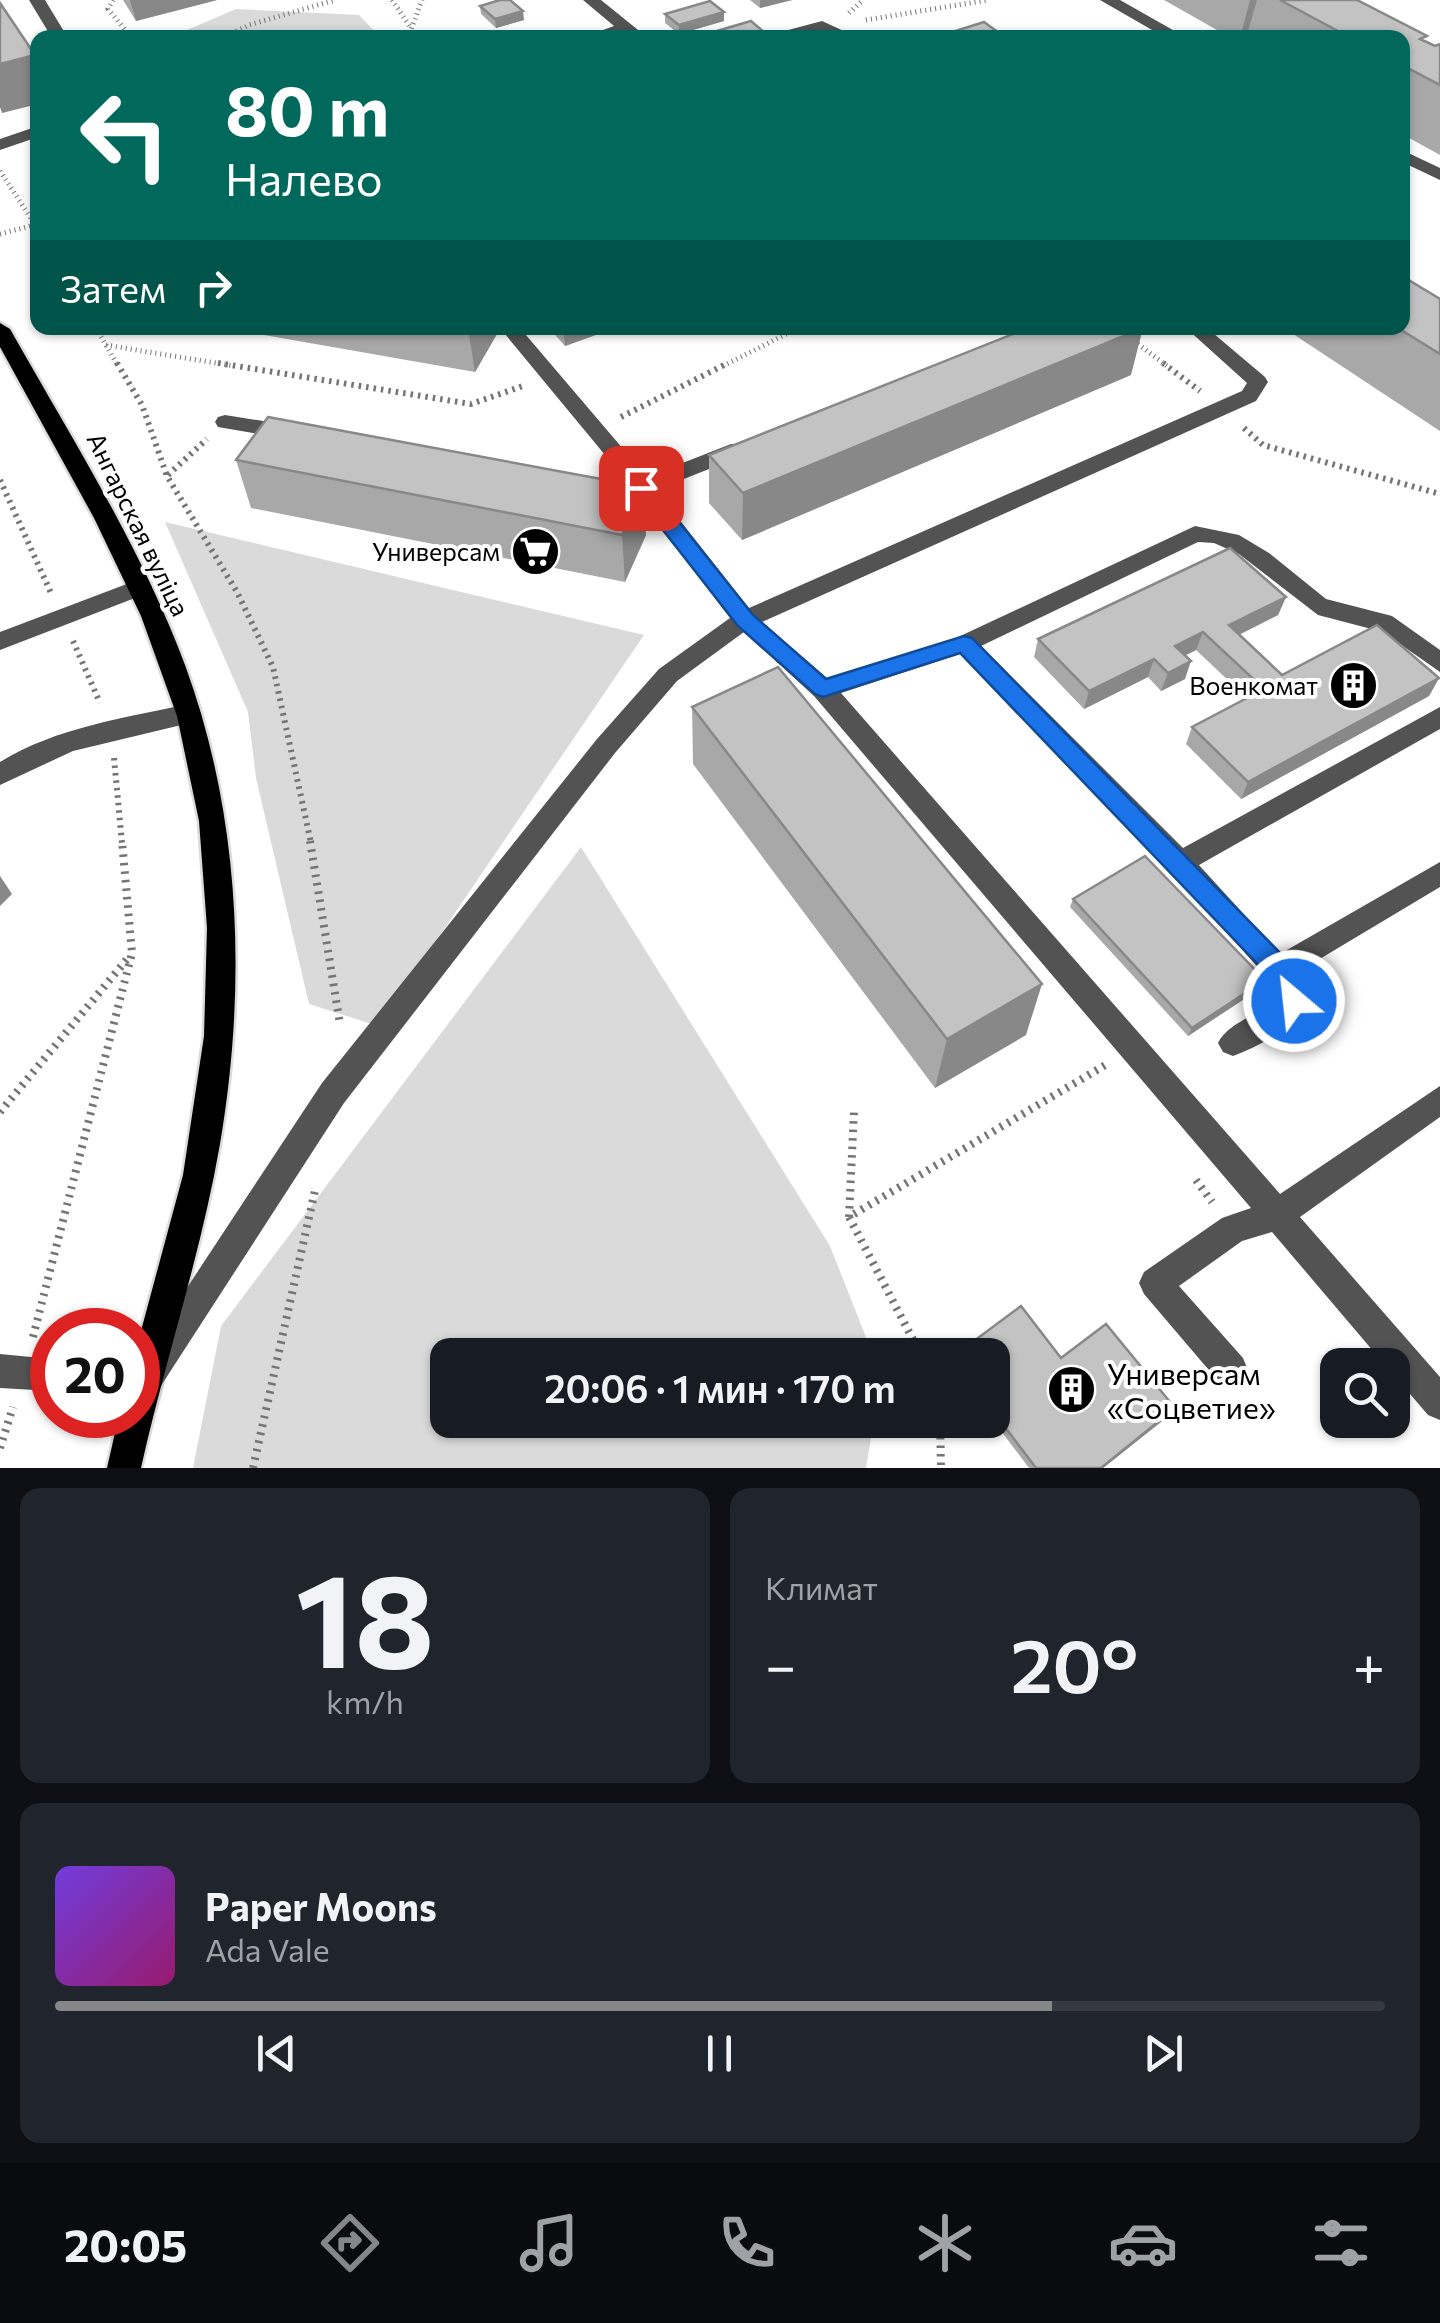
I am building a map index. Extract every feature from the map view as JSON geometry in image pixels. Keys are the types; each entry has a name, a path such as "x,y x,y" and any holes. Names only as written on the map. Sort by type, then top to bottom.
{"main road":[{"name":"Ангарская вуліца","path":"0,329 140,587 189,714 209,809 223,930 219,1044 204,1146 160,1313"},
{"name":"Ангарская вуліца","path":"124,1468 130,1438"}],"lane":[{"path":"38,0 55,30"},
{"path":"590,0 631,30"},
{"path":"1108,0 1164,30"},
{"path":"614,30 626,26"},
{"path":"803,30 822,26 831,30"},
{"path":"0,145 30,134"},
{"path":"1410,159 1440,175"},
{"path":"516,335 598,429 745,620 823,688 1440,1402"},
{"path":"160,1363 332,1093 582,776 668,676 702,647 745,620 1249,396 1258,382 1204,335"},
{"path":"225,422 313,436"},
{"path":"611,495 641,488 752,444"},
{"path":"823,688 964,644 1195,534 1209,533 1232,538 1319,606 1355,619 1389,624 1440,664"},
{"path":"0,641 140,587"},
{"path":"964,644 1180,863 1295,989 1294,1001 1233,1043"},
{"path":"0,775 24,758 112,731 189,714"},
{"path":"1180,863 1440,718"},
{"path":"1279,969 1440,873"},
{"path":"1230,1370 1155,1283 1233,1229 1276,1215 1440,1100"}],"path":[{"path":"113,0 108,9 125,30"},
{"path":"239,30 335,0"},
{"path":"392,0 411,29"},
{"path":"411,29 422,0"},
{"path":"822,26 988,0"},
{"path":"0,172 30,218"},
{"path":"0,234 30,228"},
{"path":"100,335 142,404 167,476 238,592 273,667 334,969 341,1017 339,1036"},
{"path":"598,429 784,335"},
{"path":"1132,339 1263,445 1440,494"},
{"path":"106,345 470,404 553,376"},
{"path":"167,476 225,422"},
{"path":"0,1112 132,954 25,1373 0,1448"},
{"path":"849,1217 1134,1050"},
{"path":"854,1110 849,1217 912,1338"},
{"path":"253,1468 318,1177"},
{"path":"940,1438 941,1468"}],"shaded area":[{"path":"236,9 359,15 373,30 187,30"},
{"path":"165,522 644,635 378,1026 309,1004 256,778 248,712"},
{"path":"581,847 830,1246 866,1338 430,1338 430,1438 871,1438 866,1468 193,1468 221,1326"}],"building":[{"path":"510,0 523,11 495,19 480,6"},
{"path":"1280,0 1357,0 1427,36 1420,39 1435,46 1440,44 1440,85 1410,69 1410,30 1336,30"},
{"path":"710,1 724,12 679,25 665,14"},
{"path":"0,3 30,48 30,56 0,64"},
{"path":"751,21 762,30 720,30"},
{"path":"984,22 995,30 959,30"},
{"path":"1410,281 1440,299 1440,354 1409,335"},
{"path":"1010,335 1126,335 743,493 709,455"},
{"path":"268,417 644,487 622,535 236,460"},
{"name":"Военкомат","path":"1230,548 1286,597 1229,625 1282,675 1377,625 1439,678 1248,782 1192,727 1264,689 1203,632 1175,646 1191,661 1168,673 1154,659 1089,691 1038,639"},
{"path":"778,667 1042,984 947,1039 692,707"},
{"path":"1145,856 1265,980 1192,1028 1073,899"},
{"name":"Универсам «Соцветие»","path":"1021,1306 1061,1358 1106,1324 1175,1408 1101,1468 1036,1468 1010,1434 1010,1338 978,1338"}],"place":[{"name":"Универсам","path":"535,551"},
{"name":"Военкомат","path":"1353,685"},
{"name":"Универсам «Соцветие»","path":"1072,1389"}],"route":[{"path":"641,488 745,620 823,688 964,644 1279,969 1295,989 1294,1001"}]}
